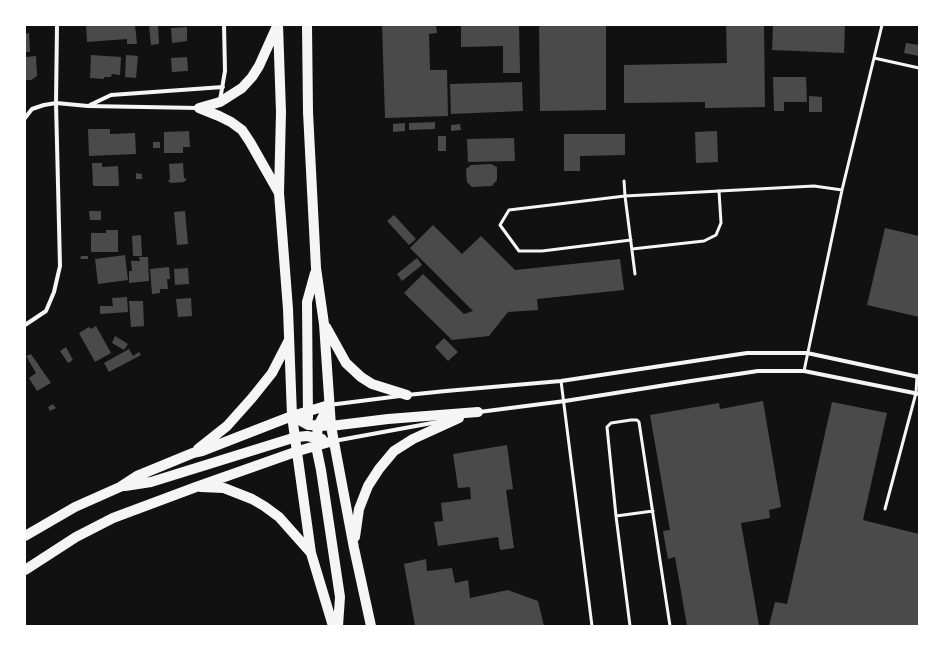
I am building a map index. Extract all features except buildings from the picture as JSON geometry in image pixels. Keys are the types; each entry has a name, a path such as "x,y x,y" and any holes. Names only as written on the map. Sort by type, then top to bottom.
{"main road":[{"path":"199,108 220,102 242,88 252,77 278,25"},
{"path":"278,25 281,112 279,193 290,338 292,416 311,553 333,626"},
{"path":"307,25 308,112 316,268 324,324 331,426 370,626"},
{"path":"199,108 231,122 242,130 279,193"},
{"path":"316,268 307,302 308,425 321,470 340,597 338,626"},
{"path":"324,324 346,363 358,374 372,384 407,395"},
{"path":"193,453 227,426 252,398 272,373 290,338"},
{"path":"25,536 75,507 120,487 137,476 193,453 202,451 292,416 329,405"},
{"path":"25,570 76,537 112,518 298,451 313,440 318,426 329,405"},
{"path":"292,416 308,425 331,426 388,419 478,412"},
{"path":"354,548 357,519 361,503 368,486 379,469 394,451 413,438 459,418"},
{"path":"120,487 152,482 296,438 333,441"},
{"path":"196,487 224,488 252,499 279,517 311,553"}],"street":[{"path":"25,326 46,311 54,292 60,266 56,103 57,25"},
{"path":"220,102 225,71 224,25"},
{"path":"88,106 111,95 223,87"},
{"path":"25,118 32,109 56,103 88,106 199,108"},
{"path":"329,405 407,395 561,381 747,354 807,353 918,377"},
{"path":"333,441 459,418 478,412 565,401 758,372 804,371 918,393"}],"lane":[{"path":"804,371 842,190 882,25"},
{"path":"874,58 919,68"},
{"path":"624,181 635,274"},
{"path":"631,240 542,251 520,251 500,226 509,210 625,196 814,186 842,190"},
{"path":"632,249 704,240 716,235 721,223 719,191"},
{"path":"885,509 918,393 918,377"},
{"path":"561,381 565,401 592,626"},
{"path":"630,626 616,516 607,427 610,423 637,420 640,422 670,626"},
{"path":"616,516 653,511"}]}
